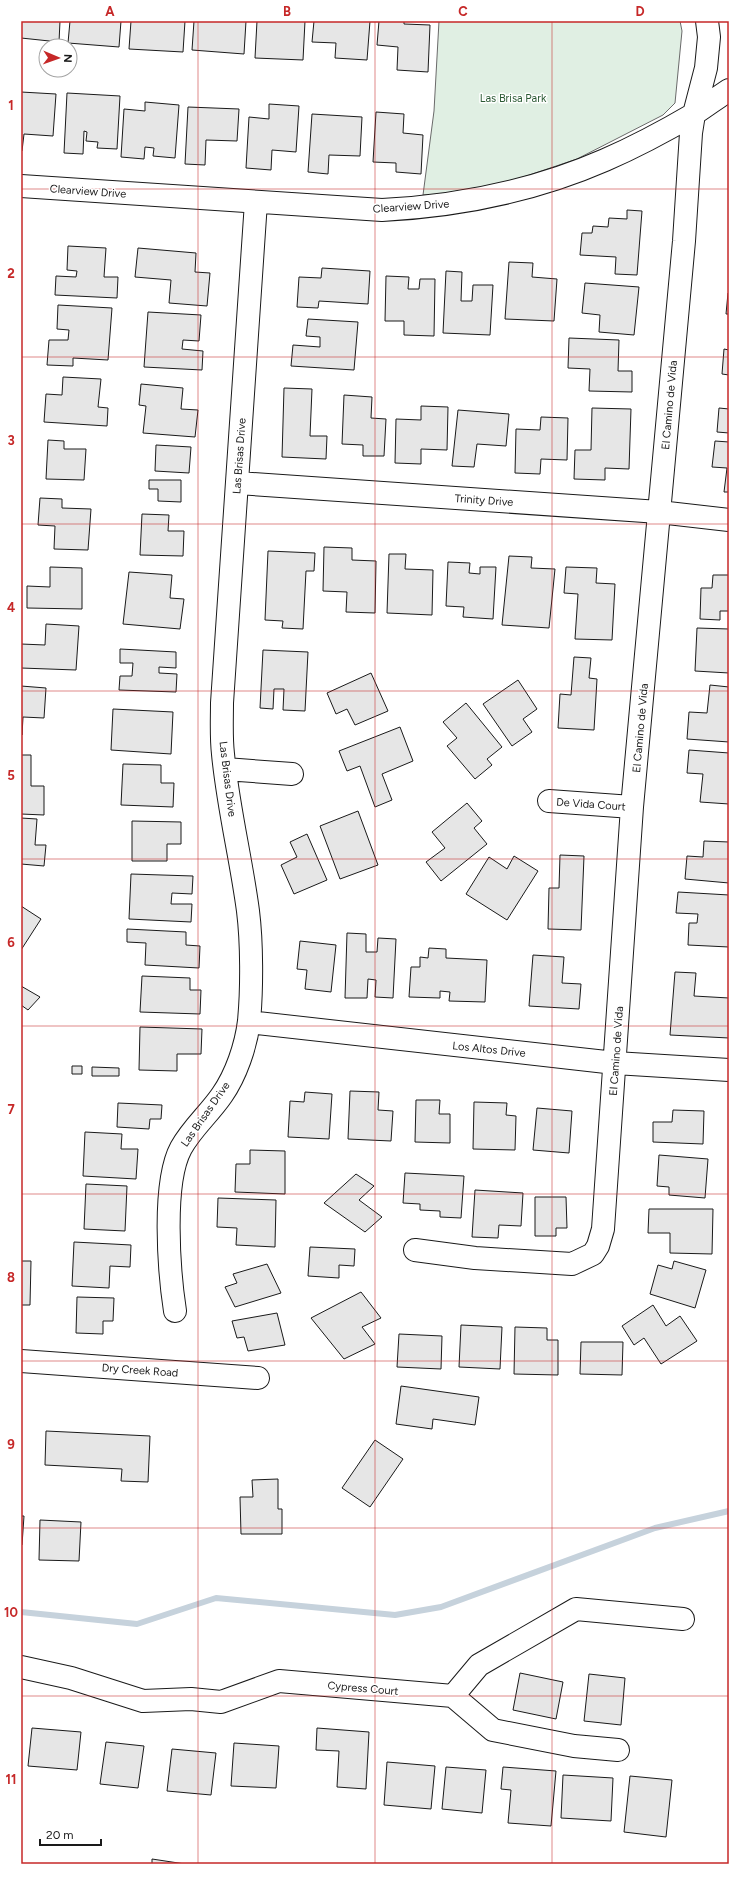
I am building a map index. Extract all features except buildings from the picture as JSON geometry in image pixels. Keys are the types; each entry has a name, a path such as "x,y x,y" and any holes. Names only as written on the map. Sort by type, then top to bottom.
{"street":[{"name":"El Camino de Vida","path":"415,1250 475,1258 572,1264 593,1254 598,1246 603,1230 632,807 694,114 706,68 709,37 707,21"},
{"name":"Clearview Drive","path":"21,186 382,210 429,207 468,201 517,190 564,176 605,160 694,114 729,90"},
{"name":"Las Brisas Drive","path":"175,1311 169,1253 170,1206 174,1171 180,1150 190,1134 222,1095 234,1073 244,1044 249,1022 250,949 248,912 223,753 222,703 229,577 238,483 256,202"},
{"name":"Trinity Drive","path":"238,483 659,512 729,520"},
{"path":"225,769 292,774"},
{"name":"De Vida Court","path":"549,801 632,807"},
{"name":"Los Altos Drive","path":"249,1022 615,1063 729,1070"},
{"name":"Dry Creek Road","path":"21,1362 258,1378"},
{"path":"618,1750 574,1746 493,1730 453,1696 479,1665 576,1609 683,1619"},
{"name":"Cypress Court","path":"21,1667 71,1678 143,1701 191,1699 222,1702 279,1681 453,1696"}],"green space":[{"name":"Las Brisa Park","path":"439,21 680,21 682,31 675,103 663,115 577,159 476,193 423,195 434,111"}],"waterway":[{"path":"21,1612 137,1624 216,1598 395,1615 441,1607 655,1528 729,1511"}]}
